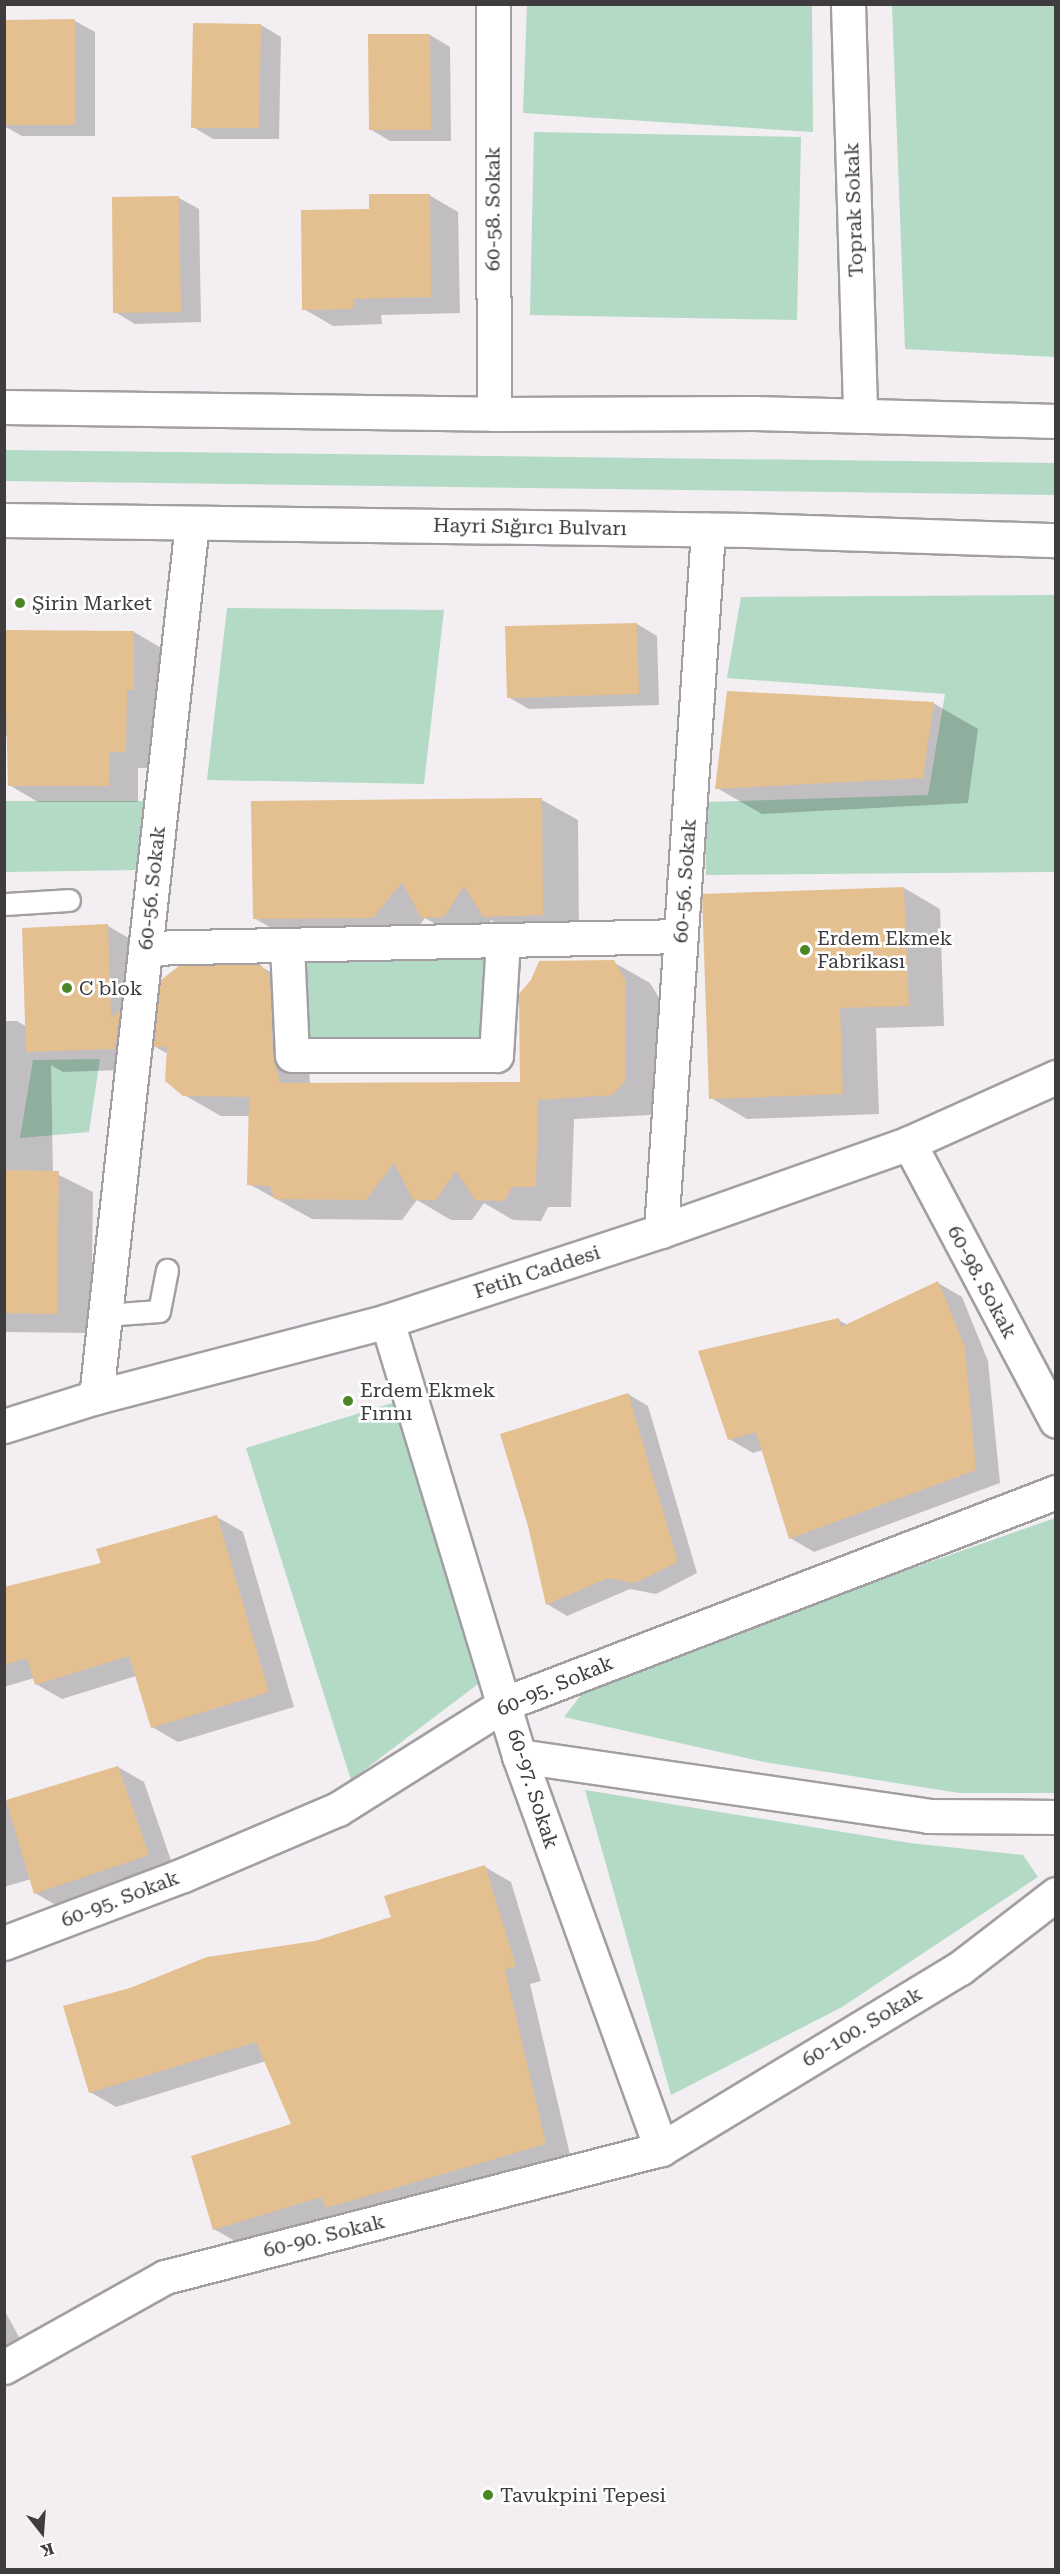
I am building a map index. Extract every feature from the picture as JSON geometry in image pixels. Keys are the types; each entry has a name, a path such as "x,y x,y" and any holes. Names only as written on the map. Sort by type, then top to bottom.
{"street":[{"name":"60-58. Sokak","path":"493,4 494,414"},
{"name":"Toprak Sokak","path":"848,4 860,416"},
{"path":"4,407 494,414 754,412 1056,421"},
{"name":"Hayri Sığırcı Bulvarı","path":"4,520 708,530 1056,540"},
{"name":"60-56. Sokak","path":"96,1397 192,523"},
{"name":"60-56. Sokak","path":"661,1231 708,530"},
{"path":"145,948 681,936"},
{"path":"287,945 292,1055 496,1055 503,940"},
{"name":"Fetih Caddesi","path":"4,1426 96,1397 387,1321 661,1231 909,1143 1056,1077"},
{"name":"60-98. Sokak","path":"909,1143 1056,1420"},
{"name":"60-97. Sokak","path":"387,1321 506,1703 519,1756 661,2149"},
{"name":"60-95. Sokak","path":"4,1943 183,1875 338,1809 506,1703 1056,1492"},
{"path":"519,1756 928,1816 1056,1817"},
{"name":"60-100. Sokak","path":"661,2149 960,1968 1056,1894"},
{"name":"60-90. Sokak","path":"4,2367 165,2277 661,2149"}],"lane":[{"path":"4,903 69,900"},
{"path":"105,1315 159,1311 167,1270"}],"green space":[{"path":"527,5 812,5 813,132 523,113"},
{"path":"892,5 1055,5 1055,357 905,349"},
{"path":"534,132 801,137 797,320 530,315"},
{"path":"5,450 1055,463 1056,495 5,481"},
{"path":"1055,595 1055,872 706,875 705,802 928,795 945,694 727,678 741,597"},
{"path":"227,608 444,610 424,784 207,780"},
{"path":"4,801 143,801 138,870 5,872"},
{"path":"495,950 485,1047 308,1044 298,955"},
{"path":"100,1059 89,1132 20,1138 33,1060"},
{"path":"399,1401 482,1681 351,1780 246,1448"},
{"path":"1055,1518 1055,1793 959,1793 764,1762 564,1717 592,1681"},
{"path":"585,1790 910,1843 1023,1855 1038,1877 842,2007 671,2095"}],"building":[{"path":"75,19 75,125 4,125 4,20"},
{"path":"193,23 261,24 259,128 191,128"},
{"path":"368,34 430,34 431,130 369,130"},
{"path":"369,194 430,194 431,297 353,299 353,309 302,310 301,210 369,209"},
{"path":"179,196 181,312 113,313 112,197"},
{"path":"637,623 639,694 507,698 505,626"},
{"path":"4,630 134,631 134,690 127,690 126,752 110,752 109,786 8,786"},
{"path":"727,691 934,702 923,778 715,789"},
{"path":"542,798 543,915 483,917 464,886 444,917 421,918 402,882 373,918 253,919 251,801"},
{"name":"Erdem Ekmek Fabrikası","path":"904,887 909,1006 840,1008 843,1094 709,1099 702,894"},
{"name":"C blok","path":"108,924 111,1017 120,1011 115,1049 26,1052 22,928"},
{"path":"614,960 625,979 626,1080 613,1095 538,1100 536,1187 512,1187 504,1201 475,1200 456,1171 436,1200 413,1200 394,1163 366,1200 274,1199 270,1186 247,1185 249,1097 183,1096 165,1081 167,1047 153,1047 161,980 179,966 260,964 270,976 273,1056 280,1083 520,1082 519,994 531,980 539,961"},
{"path":"4,1170 59,1171 57,1314 4,1313"},
{"path":"938,1281 965,1347 976,1470 789,1539 756,1432 728,1440 698,1351 839,1318 841,1327"},
{"path":"628,1393 678,1562 635,1583 608,1578 546,1605 528,1526 500,1434"},
{"path":"217,1515 269,1692 151,1728 129,1656 35,1685 27,1658 4,1665 4,1587 101,1563 96,1549"},
{"path":"118,1766 149,1855 34,1894 6,1800"},
{"path":"485,1865 516,1966 505,1970 546,2144 326,2208 321,2197 213,2230 191,2156 291,2124 256,2042 89,2093 63,2006 130,1988 207,1957 315,1941 391,1917 384,1896"}],"place":[{"name":"Şirin Market","path":"20,603"},
{"name":"Erdem Ekmek Fabrikası","path":"805,950"},
{"name":"C blok","path":"67,988"},
{"name":"Erdem Ekmek Fırını","path":"348,1401"},
{"name":"Tavukpini Tepesi","path":"488,2495"}]}
